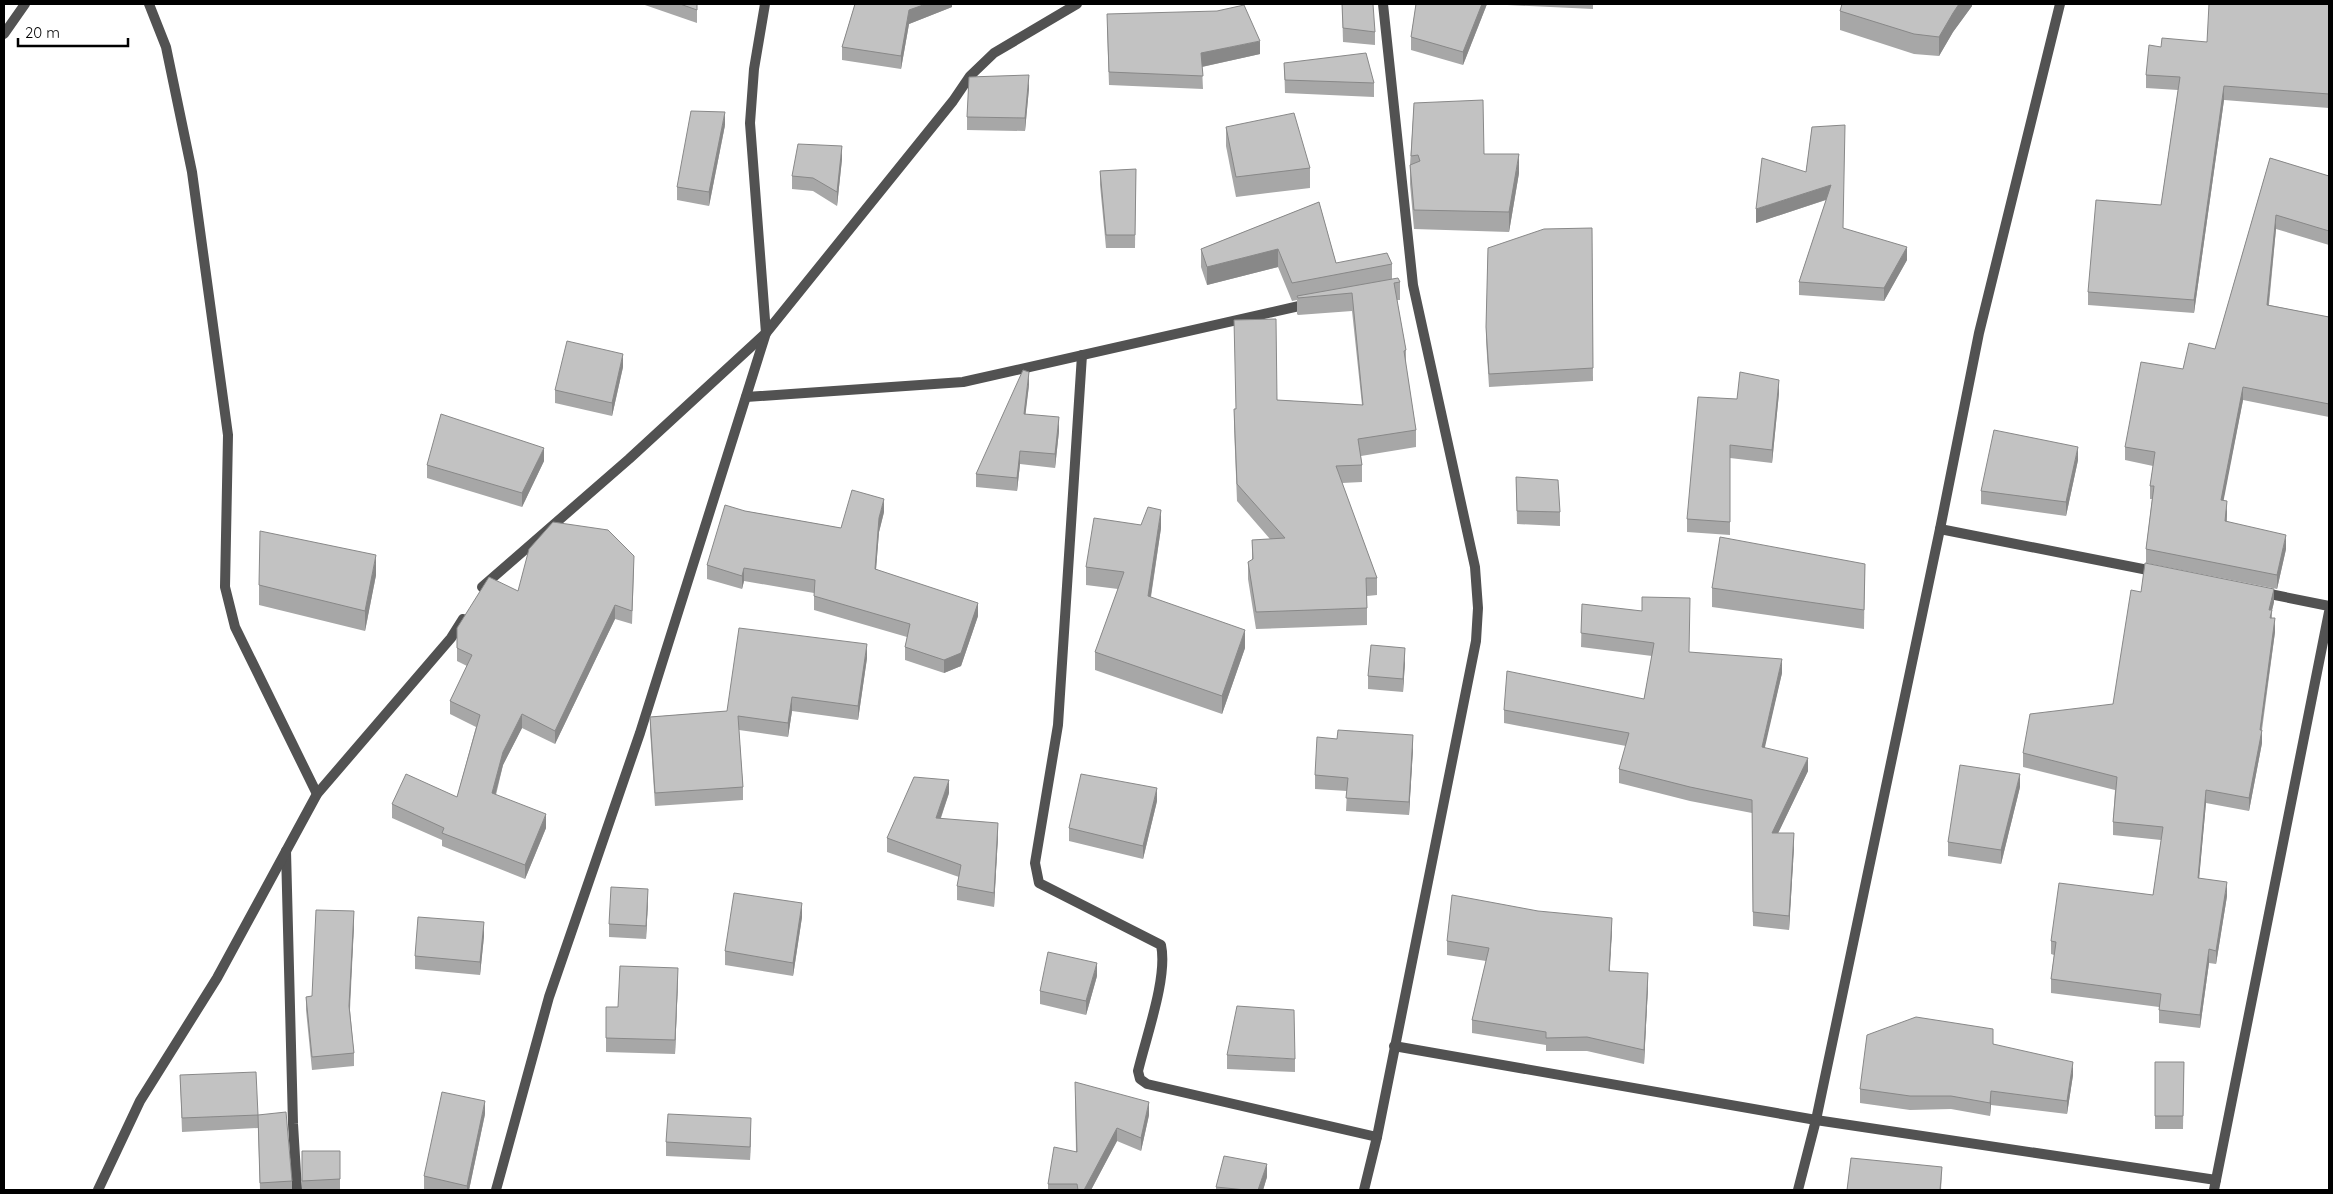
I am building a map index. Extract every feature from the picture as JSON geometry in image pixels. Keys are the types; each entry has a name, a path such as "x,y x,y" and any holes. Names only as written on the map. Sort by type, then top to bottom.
{"street":[{"path":"4,34 25,4"},
{"path":"149,4 166,47 192,172 228,435 225,587 235,627 317,794"},
{"path":"496,1190 549,997 640,733 766,333 750,123 754,70 765,4"},
{"path":"478,595 482,588 629,459 766,333 953,101 970,76 994,53 1077,4"},
{"path":"1364,1190 1476,641 1478,608 1475,567 1408,286 1383,4"},
{"path":"1798,1190 1816,1120 1940,529 1979,333 2060,4"},
{"path":"746,397 963,382 1320,302"},
{"path":"1082,355 1058,726 1035,863 1039,883 1161,945 1163,958 1161,977 1138,1071 1140,1079 1147,1084 1376,1137"},
{"path":"1940,529 2164,573"},
{"path":"2252,590 2329,606"},
{"path":"98,1190 140,1101 217,978 317,794 451,638 469,609"},
{"path":"1394,1046 1816,1120 2215,1185 2329,612"},
{"path":"286,850 293,1124 297,1190"}],"building":[{"path":"680,4 697,4 697,10"},
{"path":"855,4 926,4 909,10 901,56 842,47"},
{"path":"1342,4 1373,4 1375,32 1343,28"},
{"path":"1416,4 1482,4 1463,52 1411,37"},
{"path":"1842,4 1959,4 1939,37 1914,34 1840,11"},
{"path":"2209,4 2329,4 2329,94 2224,86 2194,300 2088,292 2096,200 2161,205 2180,77 2146,75 2149,45 2161,47 2162,38 2207,42"},
{"path":"1244,5 1260,41 1201,53 1203,76 1109,72 1107,14 1217,11"},
{"path":"1366,53 1374,83 1285,80 1284,63"},
{"path":"1029,75 1025,118 967,117 969,77"},
{"path":"1483,100 1484,154 1519,154 1509,212 1414,210 1410,165 1420,161 1418,155 1411,156 1414,103"},
{"path":"691,111 725,112 709,192 677,187"},
{"path":"1294,113 1310,168 1236,177 1226,127"},
{"path":"1845,125 1843,228 1907,247 1884,288 1799,282 1831,185 1756,209 1762,158 1806,172 1812,127"},
{"path":"798,144 842,146 837,192 813,178 792,176"},
{"path":"2270,158 2329,176 2329,231 2276,215 2267,305 2329,317 2329,404 2243,387 2221,500 2227,501 2225,521 2286,535 2277,575 2146,549 2154,486 2150,486 2155,452 2125,447 2141,362 2183,369 2189,343 2215,349"},
{"path":"1136,169 1135,235 1106,235 1100,171"},
{"path":"1319,202 1336,263 1387,253 1392,264 1292,283 1278,249 1207,267 1201,249"},
{"path":"1592,228 1593,368 1489,374 1486,327 1488,248 1544,229"},
{"path":"1398,278 1400,282 1394,283 1406,350 1404,351 1416,430 1358,439 1362,465 1336,466 1377,578 1366,578 1367,608 1256,612 1248,562 1253,559 1252,540 1285,538 1237,484 1234,409 1236,409 1234,320 1276,319 1277,400 1363,405 1352,293 1298,298 1297,296"},
{"path":"567,341 623,354 612,403 555,390"},
{"path":"1023,370 1029,372 1024,414 1059,417 1055,454 1020,451 1017,478 976,474"},
{"path":"1740,372 1779,380 1772,450 1730,445 1730,522 1687,519 1698,397 1737,399"},
{"path":"441,414 544,448 522,493 427,465"},
{"path":"1994,430 2078,447 2066,502 1981,491"},
{"path":"1516,477 1558,480 1560,512 1517,511"},
{"path":"852,490 884,499 879,518 875,569 978,603 961,653 944,660 905,647 910,624 814,596 815,580 744,568 742,576 707,565 725,505 745,511 841,528"},
{"path":"1148,507 1161,510 1148,596 1245,630 1222,696 1095,652 1124,572 1086,567 1094,518 1141,525"},
{"path":"553,522 608,530 634,556 632,611 615,605 555,731 522,714 503,752 492,793 546,814 525,865 442,833 444,828 392,804 406,774 457,797 480,715 450,701 472,655 457,648 457,628 489,577 518,591 529,549"},
{"path":"260,531 376,555 365,611 259,585"},
{"path":"1720,537 1865,564 1864,610 1712,588"},
{"path":"2145,563 2274,589 2269,610 2272,610 2270,618 2275,618 2260,730 2262,730 2249,798 2206,790 2198,878 2227,882 2216,951 2209,949 2200,1015 2159,1010 2161,994 2051,979 2056,942 2051,941 2059,883 2153,895 2163,827 2113,822 2117,777 2023,753 2030,714 2113,704 2131,590 2141,592"},
{"path":"1642,597 1690,598 1689,652 1782,659 1762,747 1808,758 1772,833 1794,833 1789,916 1753,912 1752,800 1619,769 1629,733 1504,710 1507,671 1644,699 1654,643 1581,633 1582,604 1642,611"},
{"path":"739,628 867,644 858,706 792,697 788,723 738,716 743,787 655,793 650,717 727,711"},
{"path":"1371,645 1405,648 1403,679 1368,676"},
{"path":"1338,730 1413,735 1409,802 1346,798 1348,778 1315,775 1317,737 1337,739"},
{"path":"1960,765 2020,774 2001,850 1948,842"},
{"path":"1081,774 1157,788 1143,846 1069,828"},
{"path":"914,777 949,780 936,818 998,823 994,893 957,886 961,865 887,838"},
{"path":"611,887 648,889 646,926 609,924"},
{"path":"734,893 802,903 793,963 725,951"},
{"path":"1452,895 1538,911 1612,918 1609,971 1648,973 1644,1050 1587,1037 1546,1038 1546,1032 1472,1020 1489,948 1447,941"},
{"path":"316,910 354,911 349,1006 354,1053 312,1057 306,997 312,996"},
{"path":"418,917 484,922 480,962 415,956"},
{"path":"1048,952 1097,963 1086,1001 1040,991"},
{"path":"620,966 678,968 675,1040 606,1038 606,1007 618,1007"},
{"path":"1237,1006 1294,1010 1295,1059 1227,1055"},
{"path":"1916,1017 1993,1029 1993,1044 2073,1062 2067,1101 1991,1091 1990,1103 1951,1096 1910,1096 1860,1089 1867,1035"},
{"path":"2155,1062 2184,1062 2183,1116 2155,1116"},
{"path":"256,1072 258,1115 182,1118 180,1075"},
{"path":"1075,1082 1149,1102 1141,1138 1117,1128 1084,1190 1078,1190 1077,1184 1048,1184 1054,1147 1077,1152"},
{"path":"442,1092 485,1101 467,1186 424,1176"},
{"path":"286,1112 292,1181 260,1183 258,1115"},
{"path":"668,1114 751,1118 750,1147 666,1142"},
{"path":"302,1151 340,1151 340,1179 302,1181"},
{"path":"1224,1156 1267,1164 1258,1190 1216,1187"},
{"path":"1851,1158 1942,1167 1940,1190 1847,1190"}]}
